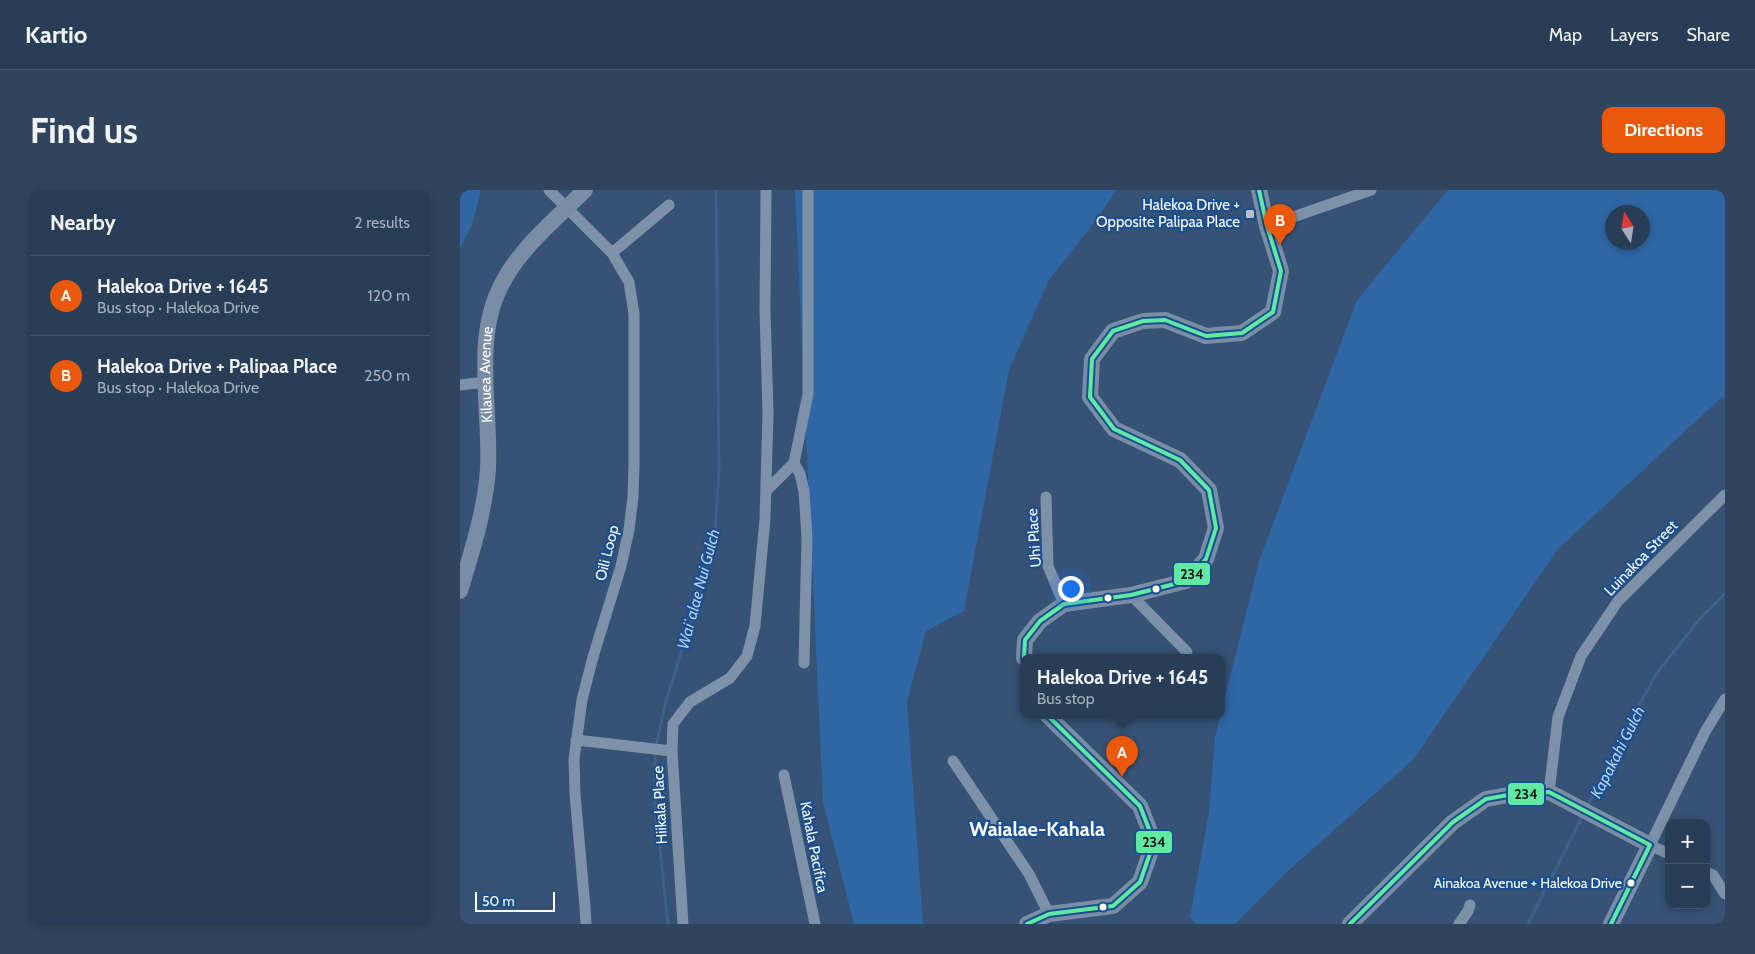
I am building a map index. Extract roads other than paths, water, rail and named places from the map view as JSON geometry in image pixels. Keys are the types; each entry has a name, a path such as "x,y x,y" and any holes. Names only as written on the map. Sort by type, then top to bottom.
{"street":[{"name":"Oili Loop","path":"549,190 612,253 629,282 634,314 633,497 629,530 621,566 582,700 576,740 574,775 586,924"},
{"name":"Kilauea Avenue","path":"460,591 480,524 487,485 486,382 487,332 490,315 498,291 515,263 585,190"},
{"path":"667,750 673,724 690,702 730,678 747,656 755,626 765,519 768,413 765,311 766,190"},
{"path":"766,491 794,464 808,394 808,190"},
{"path":"1024,654 1024,640 1040,621 1064,604 1131,595 1186,581 1206,559 1216,528 1209,490 1180,460 1114,429 1090,397 1092,359 1113,332 1143,321 1164,320 1206,336 1242,333 1273,312 1281,271 1267,226 1259,190"},
{"path":"1267,226 1371,190"},
{"path":"612,253 669,205"},
{"path":"460,385 486,382"},
{"path":"794,464 800,474 804,491 807,538 804,663"},
{"name":"Luinakoa Street","path":"1549,792 1558,717 1581,656 1618,601 1725,495"},
{"name":"Uhi Place","path":"1046,497 1048,566 1064,604"},
{"path":"1131,595 1187,652"},
{"path":"1611,924 1701,740 1725,699"},
{"path":"1027,924 1049,914 1113,906 1140,882 1154,842 1140,806 1051,719"},
{"name":"Hiikala Place","path":"576,740 667,750 683,924"},
{"path":"954,761 1029,874 1049,914"},
{"name":"Kahala Pacifica","path":"784,775 814,924"},
{"path":"1350,924 1453,822 1486,799 1508,795 1549,792 1665,852"},
{"path":"1710,874 1713,875 1725,894"},
{"path":"1459,924 1470,905"}],"waterway":[{"name":"Waiʻalae Nui Gulch","path":"656,746 666,701 702,586 715,533 719,471 716,190"},
{"name":"Kapakahi Gulch","path":"1587,807 1629,723 1657,673 1699,620 1725,593"},
{"name":"Waiʻalae Nui Gulch","path":"655,752 655,803 668,924"},
{"name":"Kapakahi Gulch","path":"1528,924 1583,815"}],"place":[{"name":"Halekoa Drive + Opposite Palipaa Place","path":"1250,214"},
{"name":"Halekoa Drive + Palipaa Place","path":"1280,245"},
{"name":"Halekoa Drive + 1645","path":"1122,777"},
{"name":"Ainakoa Avenue + Halekoa Drive","path":"1631,883"}],"district":[{"name":"Waialae-Kahala","path":"1037,829"}]}
